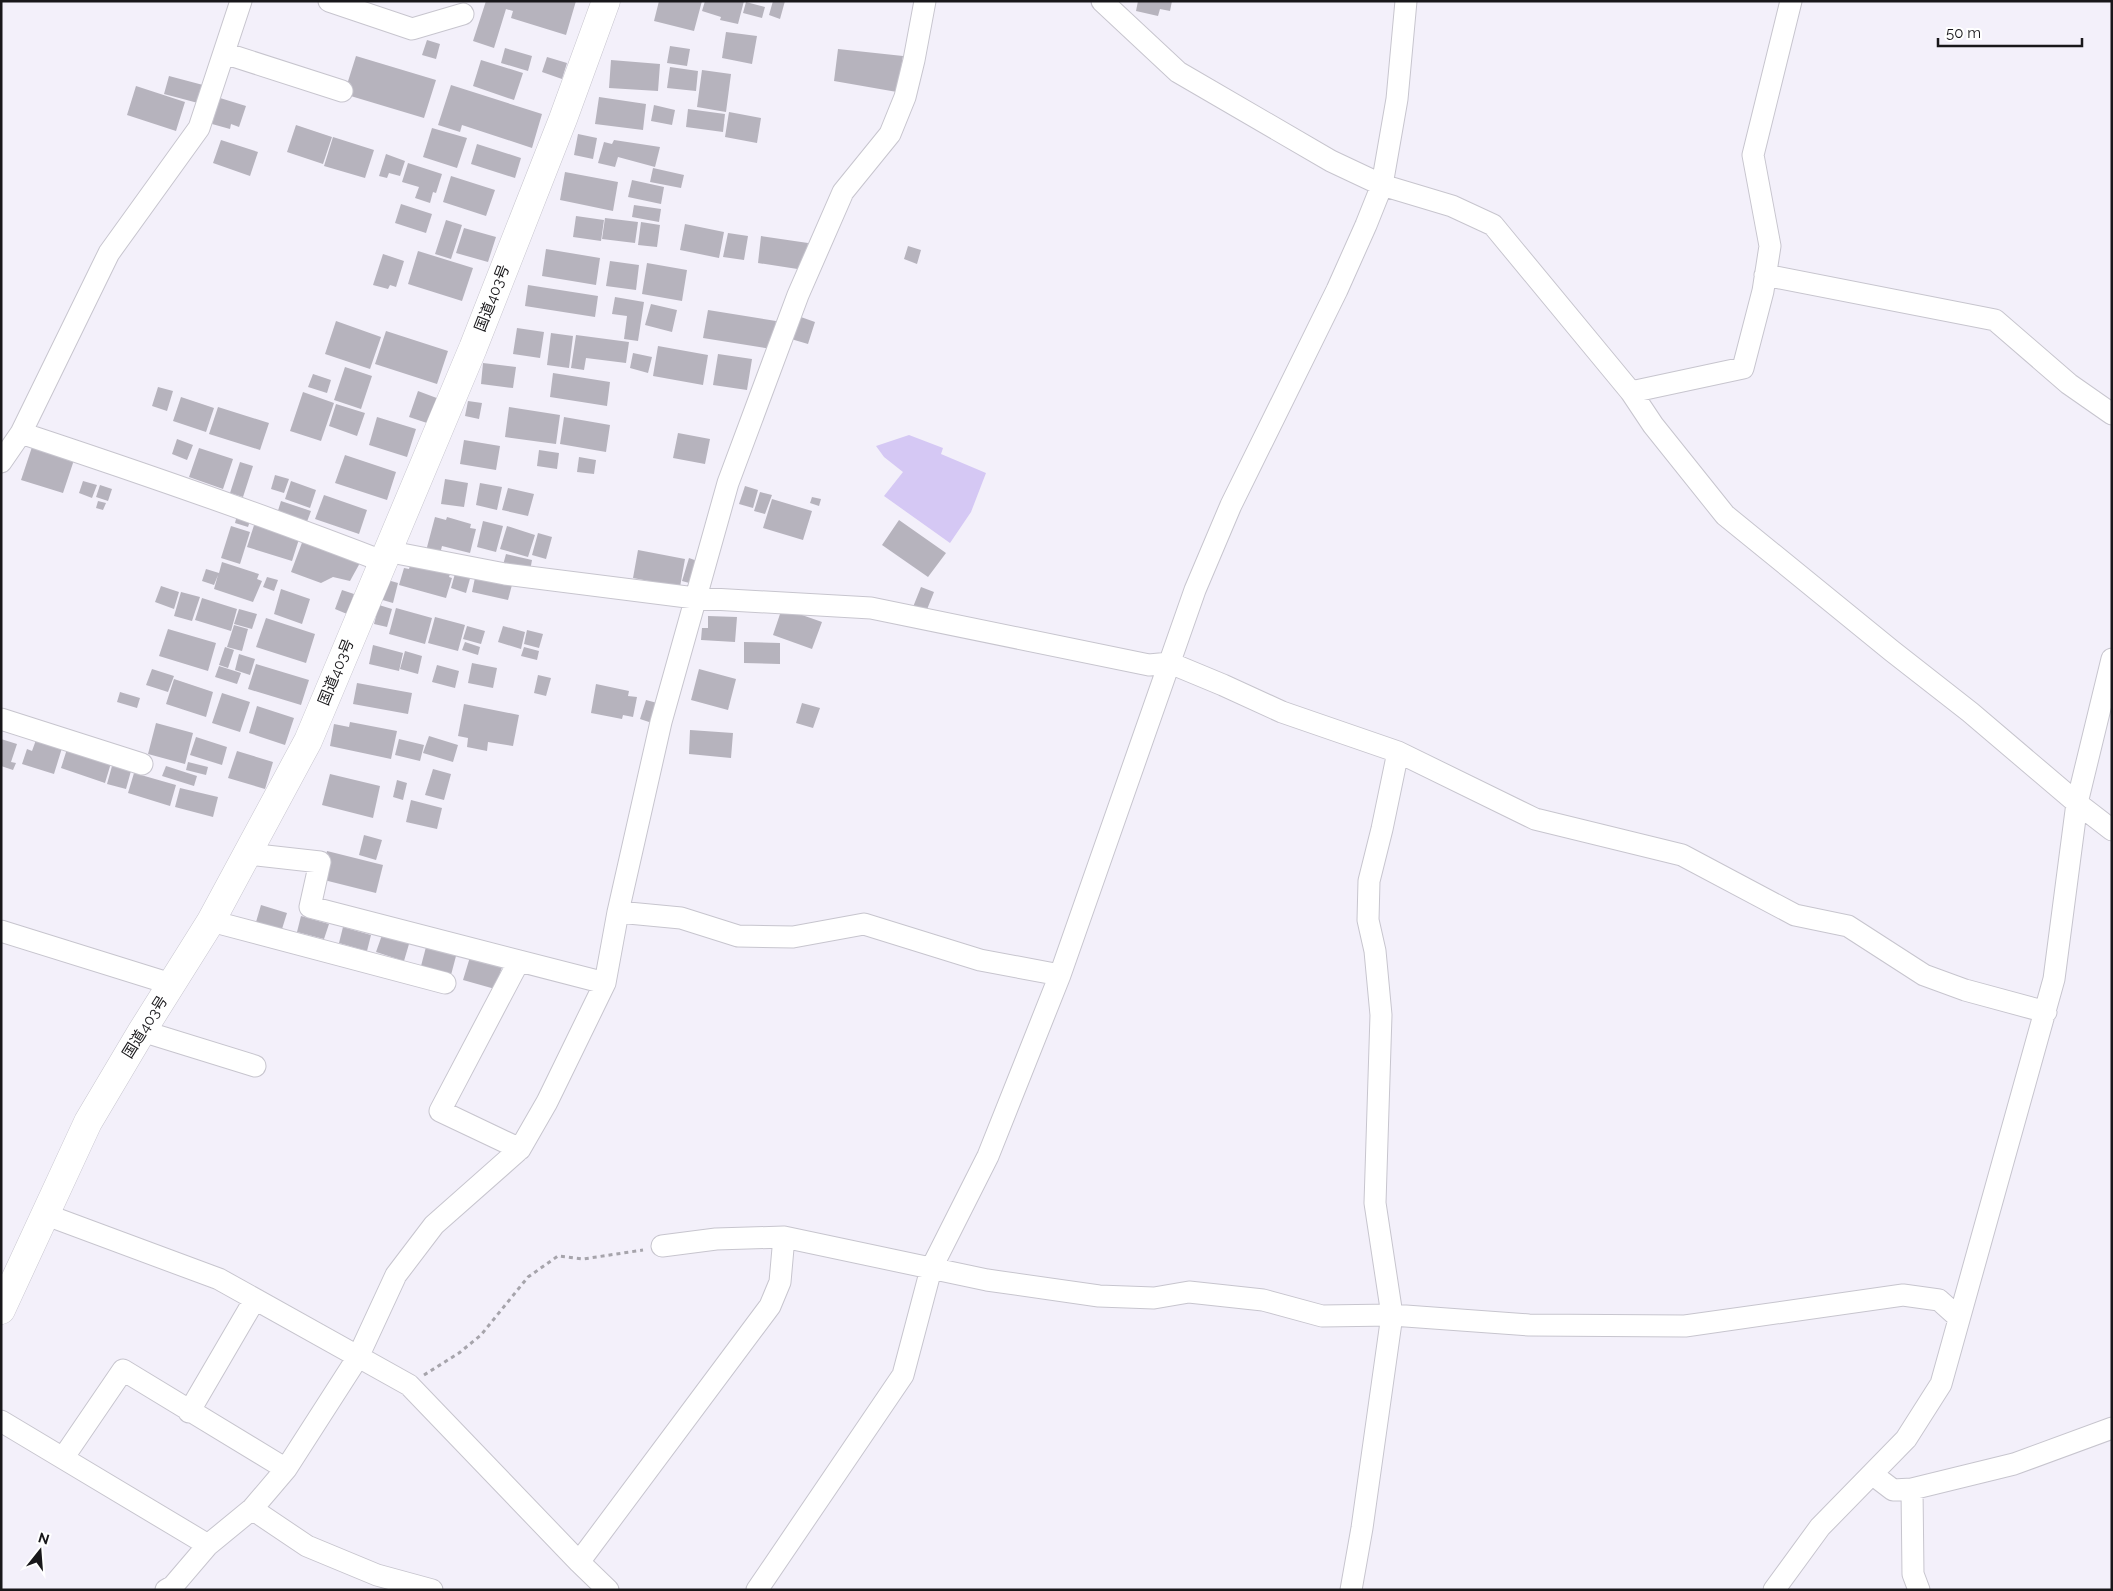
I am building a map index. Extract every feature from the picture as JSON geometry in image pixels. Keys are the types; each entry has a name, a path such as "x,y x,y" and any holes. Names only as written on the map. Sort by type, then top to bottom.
{"highway":[{"name":"国道403号","path":"1,1310 88,1122 211,921 249,854 308,741 384,556 473,348 563,119 606,1"}],"street":[{"path":"1,462 21,434 109,253 200,128 241,1"},
{"path":"329,1 412,29 462,14"},
{"path":"166,1590 172,1586 208,1545 252,1509 286,1469 358,1358 396,1275 434,1225 520,1149 547,1102 605,983 618,912 661,722 728,484 798,295 843,192 890,134 905,97 925,1"},
{"path":"1102,1 1178,72 1331,161 1382,185 1452,206 1493,225 1631,392 1653,425 1725,515 1970,712 2077,803 2112,830"},
{"path":"757,1590 902,1375 931,1269 988,1156 1060,974 1195,590 1231,505 1337,290 1382,185 1397,99 1406,1"},
{"path":"1631,392 1743,368 1763,291 1770,246 1752,155 1791,1"},
{"path":"224,53 342,91"},
{"path":"1765,275 1995,320 2069,384 2112,414"},
{"path":"21,434 145,474 384,556 504,574 695,598 871,608 1149,665 1170,664 1223,685 1282,712 1398,752 1535,819 1682,855 1795,915 1848,926 1924,976 1965,990 2046,1012"},
{"path":"1774,1590 1820,1527 1906,1439 1940,1384 2054,979 2077,803 2112,659"},
{"path":"1,720 142,764"},
{"path":"1351,1590 1362,1528 1392,1315 1375,1203 1381,1015 1375,951 1368,920 1369,881 1398,752"},
{"path":"249,854 320,862 310,907 605,983"},
{"path":"618,912 681,918 738,936 793,936 864,924 980,960 1060,974"},
{"path":"211,921 445,983"},
{"path":"1,931 171,984"},
{"path":"519,961 440,1111 520,1149"},
{"path":"142,1031 255,1066"},
{"path":"44,1214 219,1279 409,1385 608,1590"},
{"path":"662,1246 716,1239 784,1237 987,1280 1099,1296 1154,1298 1189,1292 1263,1300 1322,1316 1392,1315 1529,1325 1685,1326 1903,1295 1939,1300 1959,1318"},
{"path":"579,1562 770,1306 780,1282 784,1237"},
{"path":"189,1412 255,1299"},
{"path":"63,1458 122,1370 286,1469"},
{"path":"1,1421 208,1545"},
{"path":"1872,1474 1893,1490 1912,1489 2014,1464 2112,1428"},
{"path":"1912,1489 1913,1574 1919,1590"},
{"path":"252,1509 307,1546 377,1575 432,1590"}],"path":[{"path":"409,1385 459,1353 481,1335 528,1277 558,1256 583,1259 662,1246"}],"shaded area":[{"path":"909,435 943,448 941,454 986,473 971,512 950,543 884,496 903,472 884,457 876,446"}],"building":[{"path":"486,1 576,1 566,35 511,18 513,11 506,9 494,48 473,41"},
{"path":"659,1 702,1 694,31 654,21"},
{"path":"705,1 744,1 738,24 720,20 721,17 702,11"},
{"path":"773,1 785,1 780,19 769,15"},
{"path":"1138,1 1172,1 1170,11 1160,9 1158,16 1136,11"},
{"path":"746,2 765,7 762,18 743,13"},
{"path":"726,32 757,36 752,64 722,58"},
{"path":"427,40 440,44 436,59 422,55"},
{"path":"670,46 690,49 687,66 667,63"},
{"path":"505,48 532,56 528,71 501,63"},
{"path":"838,49 903,56 897,92 834,81"},
{"path":"356,56 436,80 424,118 344,94"},
{"path":"547,57 567,63 562,79 542,72"},
{"path":"481,60 523,73 514,100 473,86"},
{"path":"611,60 660,64 658,91 609,88"},
{"path":"670,67 698,71 696,91 667,88"},
{"path":"702,70 731,74 726,112 697,107"},
{"path":"169,76 203,85 198,103 164,94"},
{"path":"451,85 542,114 532,148 462,125 460,132 438,125"},
{"path":"136,86 185,102 176,131 127,115"},
{"path":"599,97 646,104 643,130 595,124"},
{"path":"220,98 246,106 239,127 231,124 230,129 212,124"},
{"path":"654,105 675,110 672,125 651,121"},
{"path":"688,109 725,114 723,132 686,127"},
{"path":"729,112 761,118 757,143 725,137"},
{"path":"296,125 332,137 323,164 287,152"},
{"path":"432,128 467,138 457,168 423,157"},
{"path":"578,134 597,138 593,159 574,155"},
{"path":"333,137 374,150 365,178 324,166"},
{"path":"221,140 258,152 250,176 213,163"},
{"path":"614,140 660,147 655,167 618,157 615,167 598,163 604,142 612,144"},
{"path":"477,144 521,158 515,178 471,164"},
{"path":"386,154 405,161 400,176 389,173 387,178 379,176"},
{"path":"408,163 442,174 436,193 433,192 430,203 415,198 419,187 402,182"},
{"path":"653,168 684,175 681,188 650,182"},
{"path":"565,172 618,182 613,211 560,200"},
{"path":"451,176 495,190 486,216 443,202"},
{"path":"632,180 664,187 661,204 628,197"},
{"path":"401,204 432,214 426,233 395,223"},
{"path":"634,205 661,209 659,222 632,217"},
{"path":"576,216 604,220 601,241 573,237"},
{"path":"605,218 638,222 635,243 602,239"},
{"path":"446,220 462,225 451,259 435,254"},
{"path":"641,222 660,225 657,247 638,245"},
{"path":"685,224 724,232 719,258 680,250"},
{"path":"464,228 496,237 488,262 456,253"},
{"path":"728,233 748,236 744,260 723,257"},
{"path":"761,236 808,243 804,270 758,263"},
{"path":"908,246 921,250 917,264 904,259"},
{"path":"546,249 600,258 596,285 542,276"},
{"path":"418,251 473,268 462,301 408,284"},
{"path":"383,254 404,261 396,287 390,285 388,289 373,285"},
{"path":"610,261 639,265 636,290 606,286"},
{"path":"647,263 687,270 682,301 642,294"},
{"path":"528,285 598,296 595,317 525,306"},
{"path":"615,297 644,302 638,341 624,339 627,316 612,314"},
{"path":"651,304 677,310 672,332 645,325"},
{"path":"708,310 776,321 772,349 703,338"},
{"path":"798,316 815,322 808,344 791,339"},
{"path":"336,321 381,337 370,369 325,354"},
{"path":"517,328 544,332 540,358 513,354"},
{"path":"386,331 448,351 437,384 375,364"},
{"path":"551,333 573,336 569,368 547,365"},
{"path":"576,335 629,342 626,363 586,358 584,370 571,368"},
{"path":"658,346 708,355 703,385 653,376"},
{"path":"633,353 652,357 648,373 630,368"},
{"path":"718,354 752,359 747,390 713,385"},
{"path":"483,363 516,367 513,388 481,384"},
{"path":"345,367 372,376 361,409 334,400"},
{"path":"553,373 610,382 607,406 550,397"},
{"path":"313,374 331,380 327,393 308,387"},
{"path":"158,387 173,391 167,411 152,406"},
{"path":"418,391 442,400 433,425 409,417"},
{"path":"303,392 334,403 321,441 290,431"},
{"path":"181,397 214,408 206,432 173,421"},
{"path":"468,401 482,403 479,419 465,416"},
{"path":"336,404 365,413 357,436 329,426"},
{"path":"218,407 269,423 260,450 209,434"},
{"path":"509,407 560,415 556,444 505,437"},
{"path":"377,417 416,429 407,457 369,445"},
{"path":"564,417 610,425 606,452 560,444"},
{"path":"678,433 710,439 705,464 673,458"},
{"path":"177,439 193,445 187,460 172,454"},
{"path":"464,440 500,446 496,470 460,464"},
{"path":"32,447 74,460 63,493 21,480"},
{"path":"199,448 233,459 223,489 189,477"},
{"path":"539,450 559,453 557,469 537,466"},
{"path":"345,455 396,472 387,500 335,483"},
{"path":"579,457 596,460 594,474 577,472"},
{"path":"240,462 253,466 243,497 230,493"},
{"path":"275,475 289,479 284,493 271,489"},
{"path":"445,479 468,483 464,507 441,504"},
{"path":"83,481 97,485 92,498 79,493"},
{"path":"291,481 316,490 310,508 285,499"},
{"path":"480,483 502,487 497,510 476,505"},
{"path":"100,485 112,489 108,501 96,497"},
{"path":"745,486 758,490 753,508 739,504"},
{"path":"508,488 534,494 528,516 502,510"},
{"path":"760,492 772,495 765,514 754,511"},
{"path":"324,495 367,510 359,534 315,519"},
{"path":"812,497 821,499 819,506 810,503"},
{"path":"772,499 812,511 803,540 763,528"},
{"path":"98,501 106,503 103,510 96,508"},
{"path":"281,501 311,511 305,527 276,517"},
{"path":"238,511 252,515 248,527 235,523"},
{"path":"435,517 446,520 447,517 471,524 470,528 476,529 470,553 442,546 440,554 426,551"},
{"path":"256,519 301,533 292,561 247,547"},
{"path":"899,520 946,553 928,577 882,545"},
{"path":"483,521 503,526 496,552 477,547"},
{"path":"231,526 250,532 240,564 221,558"},
{"path":"507,526 535,535 528,557 500,549"},
{"path":"538,533 552,537 546,559 532,555"},
{"path":"303,540 361,561 350,581 333,577 321,583 291,572"},
{"path":"638,550 685,559 680,587 633,578"},
{"path":"506,554 532,560 530,571 503,565"},
{"path":"689,558 700,562 693,584 682,581"},
{"path":"222,562 259,574 257,579 262,581 253,602 214,589 218,575 214,585 202,581 206,569 219,573"},
{"path":"411,562 450,574 449,577 452,578 446,598 399,585 404,568 409,569"},
{"path":"456,570 471,575 466,593 451,588"},
{"path":"476,573 513,581 508,600 472,592"},
{"path":"267,577 278,580 274,591 263,587"},
{"path":"384,579 398,583 393,603 379,599"},
{"path":"161,586 179,592 174,609 155,602"},
{"path":"921,587 934,592 926,612 913,607"},
{"path":"281,589 310,599 302,624 274,614"},
{"path":"342,590 354,594 347,614 335,609"},
{"path":"181,592 200,597 192,621 174,616"},
{"path":"202,598 237,609 231,631 195,620"},
{"path":"379,605 392,609 387,627 374,624"},
{"path":"396,608 432,618 425,644 389,634"},
{"path":"782,608 822,622 812,649 773,635"},
{"path":"239,609 257,614 252,629 234,624"},
{"path":"708,616 737,617 735,642 701,640 702,628 708,628"},
{"path":"435,617 465,625 458,651 428,643"},
{"path":"266,618 315,634 306,663 256,647"},
{"path":"234,625 248,629 242,651 227,647"},
{"path":"467,626 485,631 481,644 463,639"},
{"path":"503,626 525,632 521,649 498,642"},
{"path":"168,629 216,643 208,671 159,656"},
{"path":"527,630 543,634 539,648 524,644"},
{"path":"465,642 480,647 478,655 462,650"},
{"path":"744,642 780,643 780,664 744,663"},
{"path":"373,645 403,653 399,671 369,664"},
{"path":"225,647 234,650 228,668 219,665"},
{"path":"524,647 539,651 537,660 521,656"},
{"path":"405,651 422,656 418,674 400,669"},
{"path":"239,654 255,659 250,675 235,670"},
{"path":"472,663 497,668 493,688 468,683"},
{"path":"256,664 309,680 301,705 248,689"},
{"path":"437,665 459,671 455,688 432,682"},
{"path":"219,666 241,673 237,684 215,677"},
{"path":"152,669 174,676 168,692 146,685"},
{"path":"699,669 736,679 728,710 691,700"},
{"path":"538,675 551,678 546,696 534,693"},
{"path":"174,679 213,692 206,717 166,704"},
{"path":"357,683 412,693 408,714 353,704"},
{"path":"596,684 629,691 628,696 637,697 633,717 623,715 622,719 591,713"},
{"path":"120,692 140,698 137,708 117,702"},
{"path":"222,693 250,702 240,732 212,723"},
{"path":"646,700 661,704 655,724 640,719"},
{"path":"802,703 820,708 813,728 796,723"},
{"path":"464,704 519,715 513,746 488,742 487,751 467,747 468,738 458,736"},
{"path":"257,706 294,718 285,745 249,733"},
{"path":"350,722 397,731 391,759 330,746 334,724 349,727"},
{"path":"156,723 193,733 185,764 148,754"},
{"path":"690,730 733,733 731,758 689,754"},
{"path":"429,736 458,745 453,762 423,753"},
{"path":"196,737 227,747 222,765 190,755"},
{"path":"1,739 17,744 11,762 16,763 13,770 1,766"},
{"path":"399,739 424,745 420,761 395,755"},
{"path":"36,740 62,748 54,774 22,764 27,749 32,751"},
{"path":"67,749 111,763 105,783 61,768"},
{"path":"237,751 273,762 265,789 228,778"},
{"path":"188,762 208,767 206,775 186,770"},
{"path":"112,766 131,771 126,789 107,784"},
{"path":"166,766 197,776 194,786 162,776"},
{"path":"433,769 451,774 444,800 425,795"},
{"path":"134,773 176,785 170,806 128,793"},
{"path":"330,774 380,786 373,818 322,805"},
{"path":"397,780 407,783 403,800 393,797"},
{"path":"180,788 218,797 213,817 175,807"},
{"path":"411,800 442,808 437,829 406,822"},
{"path":"364,835 382,840 376,860 359,855"},
{"path":"327,851 383,865 376,893 320,879"},
{"path":"261,905 287,913 282,929 256,922"},
{"path":"301,916 329,924 324,939 297,932"},
{"path":"343,927 371,935 367,951 339,943"},
{"path":"382,935 409,944 404,961 376,952"},
{"path":"426,947 456,956 451,975 421,966"},
{"path":"470,957 502,967 495,989 463,980"}]}
